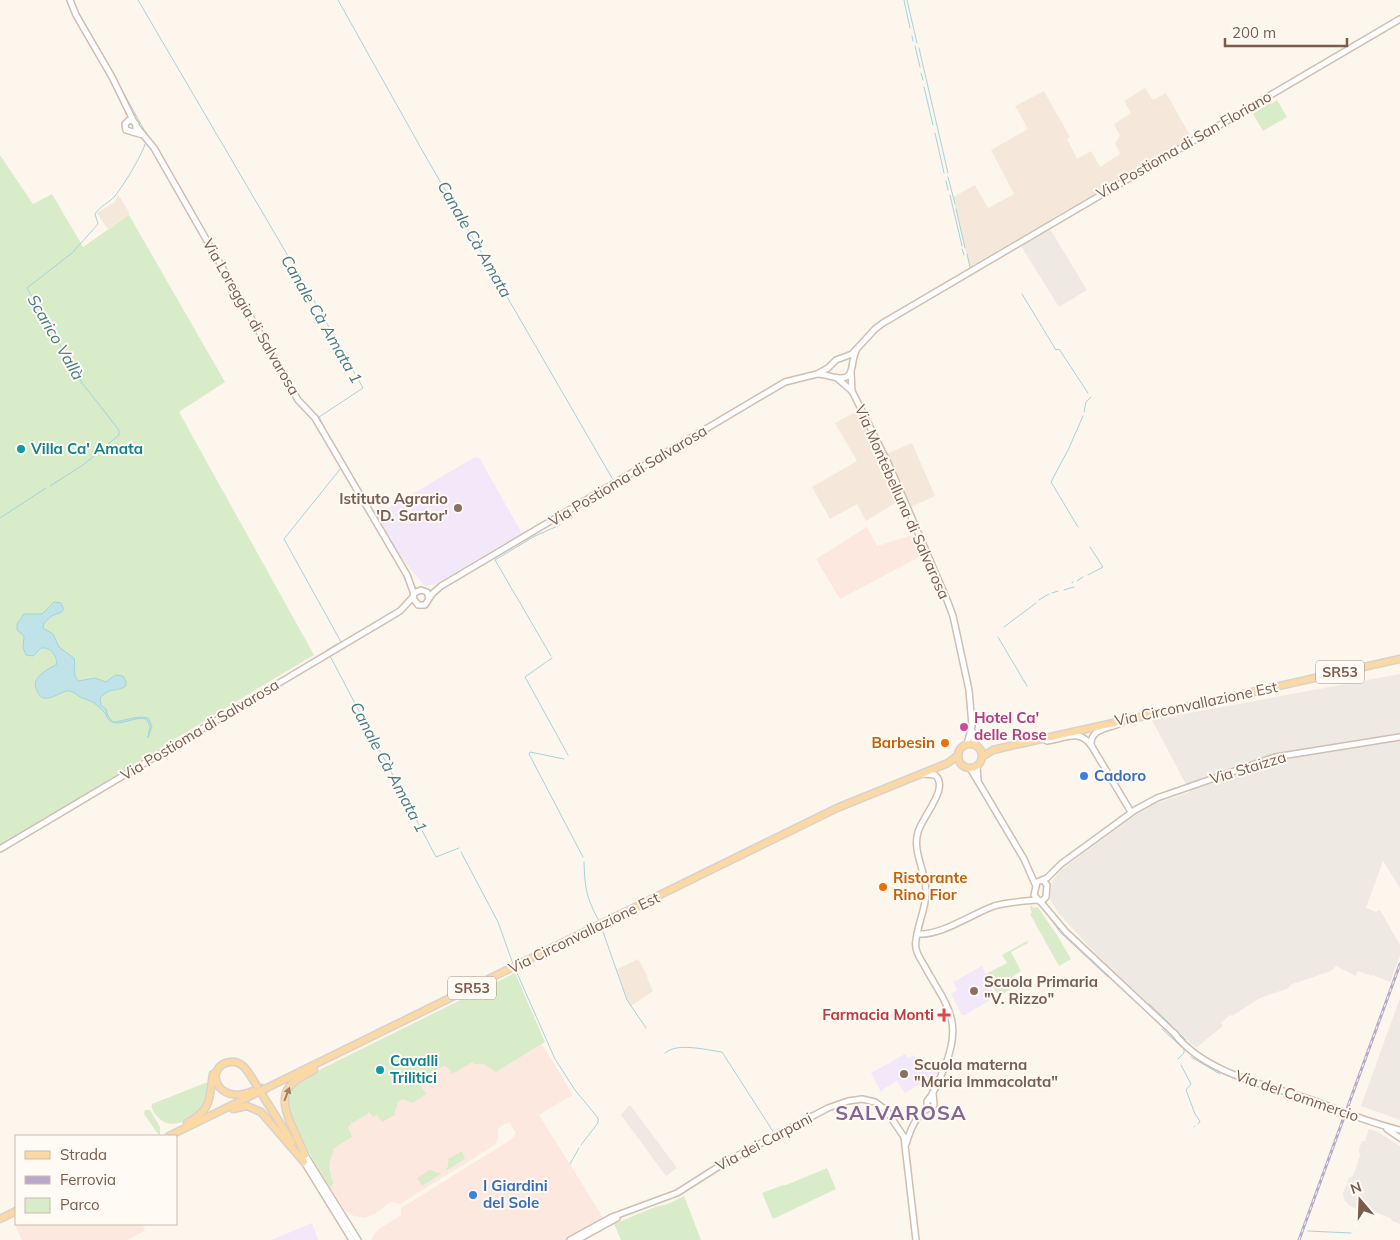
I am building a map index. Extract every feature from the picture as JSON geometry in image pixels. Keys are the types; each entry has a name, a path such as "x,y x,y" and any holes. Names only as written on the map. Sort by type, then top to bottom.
{"main road":[{"name":"Via Circonvallazione Est","path":"993,750 1400,659"},
{"path":"973,746 993,750 982,757 977,766 970,768 963,766 959,758 961,748 973,746"},
{"path":"973,746 982,757"},
{"name":"Via Circonvallazione Est","path":"171,1135 853,801 959,758"},
{"path":"305,1155 285,1107 285,1092 297,1080 347,1049"},
{"path":"167,1135 197,1118 205,1110 210,1098 213,1070 222,1060 234,1058 244,1062 259,1086 238,1063 226,1063 220,1066 217,1071 216,1081 219,1088 226,1093 236,1095 249,1093 288,1075 307,1069"},
{"path":"304,1162 264,1095 305,1155"},
{"path":"176,1133 235,1108 251,1106 267,1117 304,1162"},
{"path":"0,1219 15,1212"}],"street":[{"name":"Via Loreggia di Salvarosa","path":"70,0 76,15 112,77 135,124 154,148 298,400 315,418 333,448 407,574 413,595"},
{"name":"Via Postioma di San Floriano","path":"969,272 1400,18"},
{"name":"Via Loreggia di Salvarosa","path":"126,106 126,123"},
{"path":"133,132 135,124 131,120 126,123 124,127 126,130 145,137"},
{"name":"Via Postioma di Salvarosa","path":"429,598 442,586 785,382 817,374 832,365 836,360 856,350 872,331 880,325 969,272"},
{"name":"Via Postioma di Salvarosa","path":"851,370 856,350"},
{"path":"832,365 832,372 836,377 846,378 851,370 848,362 841,359"},
{"name":"Via Montebelluna di Salvarosa","path":"851,370 852,391"},
{"name":"Via Postioma di Salvarosa","path":"817,374 836,377"},
{"name":"Via Montebelluna di Salvarosa","path":"836,377 852,391 888,465 953,616 968,683 973,746"},
{"name":"Via Loreggia di Salvarosa","path":"407,574 423,590"},
{"name":"Via Postioma di Salvarosa","path":"423,590 442,586"},
{"path":"417,590 423,590 428,594 429,598 425,605 418,605 414,602 413,595 417,590"},
{"name":"Via Postioma di Salvarosa","path":"400,611 413,595"},
{"name":"Via Postioma di Salvarosa","path":"0,849 400,611 418,605"},
{"path":"1091,745 1092,736 1096,732 1114,726 1124,720"},
{"path":"1043,738 1049,741 1079,735 1084,737 1091,745 1132,812"},
{"name":"Via Staizza","path":"1042,880 1132,812 1157,798 1272,757 1400,737"},
{"path":"977,766 978,782"},
{"path":"970,768 1031,873 1035,884 1034,896 1039,900"},
{"path":"916,775 935,775 941,783 939,792 923,819 917,838 926,893 915,943 917,952 946,1002 953,1026 952,1049 934,1092 929,1103 906,1134 906,1167 916,1240"},
{"path":"1031,873 1048,885"},
{"path":"917,934 958,923 995,906 1044,900 1049,876"},
{"path":"1035,884 1042,880"},
{"path":"1025,902 1034,891"},
{"name":"Via del Commercio","path":"1046,897 1049,910"},
{"name":"Via del Commercio","path":"1039,900 1078,943 1174,1033 1213,1064 1254,1083 1400,1130"},
{"name":"Via dei Carpani","path":"570,1240 608,1219 677,1193 729,1160 822,1111 842,1103 860,1099 875,1102 886,1110 906,1134"},
{"name":"Via del Commercio","path":"1383,1126 1400,1138"},
{"path":"305,1155 358,1240"},
{"path":"304,1162 352,1240"},
{"name":"Via dei Carpani","path":"577,1240 626,1213"}],"shaded area":[{"path":"1145,88 1153,100 1166,93 1191,137 970,267 953,197 975,185 988,208 1014,194 991,150 1028,129 1015,106 1044,91 1070,137 1067,139 1077,159 1091,151 1100,167 1120,154 1115,143 1120,136 1114,124 1131,113 1124,101"},
{"path":"118,194 129,215 108,229 97,213 115,202"},
{"path":"1050,229 1087,290 1059,307 1021,246"},
{"path":"859,410 881,456 912,443 935,496 911,507 900,500 866,521 857,504 830,519 812,487 857,461 835,423"},
{"path":"475,457 480,459 521,532 526,531 435,584 426,586 393,548 375,516"},
{"path":"867,527 877,546 913,535 920,553 923,555 840,599 816,559"},
{"path":"1400,674 1400,888 1383,861 1366,908 1376,912 1380,910 1400,945 1400,956 1390,982 1358,971 1356,976 1336,966 1331,971 1260,998 1232,1016 1230,1015 1221,1023 1223,1026 1196,1048 1095,953 1056,910 1050,899 1052,881 1061,870 1146,807 1190,792 1152,720"},
{"path":"638,959 653,991 631,1006 617,969"},
{"name":"Scuola Primaria \"V. Rizzo\"","path":"982,966 993,987 990,988 993,993 990,995 990,1000 962,1015 951,994 957,990 953,982"},
{"path":"1400,998 1400,1120 1361,1106"},
{"path":"542,1044 573,1095 539,1115 604,1219 566,1240 371,1240 379,1229 401,1215 401,1208 512,1139 516,1133 509,1122 501,1126 498,1129 498,1139 495,1145 400,1204 389,1203 375,1214 364,1218 354,1216 345,1210 330,1187 334,1184 331,1175 330,1159 333,1149 352,1137 354,1139 348,1127 368,1113 373,1117 408,1096 426,1077 444,1066 447,1066 452,1074 473,1062 483,1064 496,1072"},
{"name":"Scuola materna \"Maria Immacolata\"","path":"905,1054 908,1058 914,1055 922,1070 931,1066 935,1067 938,1072 937,1074 905,1093 897,1081 881,1092 871,1073"},
{"path":"630,1105 677,1168 666,1176 621,1115"},
{"path":"1369,1129 1378,1132 1400,1146 1400,1224 1366,1208 1361,1210 1350,1206 1344,1200 1343,1193 1349,1178 1353,1176 1360,1156 1359,1149 1362,1141 1365,1141"},
{"path":"312,1223 318,1240 271,1240"},
{"path":"16,1225 142,1225 145,1231 127,1240 22,1240"}],"green space":[{"path":"1277,100 1287,117 1263,131 1253,114 1270,102 1271,104"},
{"path":"0,155 33,204 52,194 83,247 129,215 225,382 179,412 314,655 0,846"},
{"path":"1032,905 1033,908 1037,907 1039,909 1071,959 1059,966 1030,914 1032,913 1030,908"},
{"path":"1027,941 1028,943 1011,952 1021,971 1012,977 1016,985 999,997 986,974 1007,963 1002,955"},
{"path":"515,973 545,1042 496,1072 483,1064 474,1064 473,1062 452,1074 444,1066 431,1074 420,1085 426,1094 413,1103 403,1099 397,1103 396,1111 394,1112 396,1114 382,1122 377,1115 373,1117 369,1113 351,1124 348,1127 354,1140 352,1137 333,1149 330,1168 334,1184 330,1187 302,1140 291,1113 289,1101 290,1092 293,1087 307,1076"},
{"path":"208,1083 209,1092 206,1101 201,1109 184,1122 165,1123 153,1111 152,1104"},
{"path":"145,1110 150,1110 160,1127 160,1135 144,1114"},
{"path":"462,1151 465,1159 447,1170 448,1159"},
{"path":"827,1168 836,1189 773,1219 762,1193"},
{"path":"430,1170 440,1172 441,1174 422,1186 417,1178"},
{"path":"684,1196 701,1240 621,1240 614,1224"}],"water":[{"path":"54,602 61,603 63,610 50,617 44,623 43,628 53,634 59,647 74,658 75,673 78,681 95,678 106,682 115,675 123,676 126,686 104,694 100,698 101,705 106,709 108,716 113,722 143,717 148,718 152,726 148,738 150,726 146,719 142,718 120,723 112,722 95,704 71,691 49,698 40,696 35,686 36,682 44,671 57,664 55,657 50,650 45,648 41,648 33,656 26,655 23,648 24,636 17,630 17,624 24,614 42,614"}],"waterway":[{"name":"Canale Cà Amata 1","path":"138,0 312,297 363,388 319,417 333,444"},
{"name":"Canale Cà Amata","path":"338,0 422,150 612,478"},
{"path":"904,0 910,28"},
{"path":"907,0 917,43"},
{"name":"Scarico Vallà","path":"76,8 147,135"},
{"path":"912,36 913,41"},
{"path":"915,46 920,67"},
{"path":"919,48 948,173"},
{"path":"921,73 923,80"},
{"path":"924,87 933,125"},
{"path":"935,133 944,173"},
{"name":"Scarico Vallà","path":"50,486 83,465 119,435 119,430 82,383 27,288 72,253 98,224 95,214 119,191 137,162 146,142"},
{"path":"948,177 955,204"},
{"path":"946,181 948,190"},
{"path":"950,195 962,246"},
{"path":"956,209 965,248"},
{"path":"962,249 964,255"},
{"path":"967,254 970,267"},
{"path":"1022,294 1056,350 1059,349 1088,393"},
{"path":"1084,412 1086,402 1091,397"},
{"path":"1078,527 1051,482 1083,416"},
{"name":"Canale Cà Amata 1","path":"332,452 341,468 284,539 341,642"},
{"name":"Canale Cà Amata","path":"567,515 617,485"},
{"name":"Scarico Vallà","path":"0,518 46,488"},
{"name":"Canale Cà Amata","path":"551,656 495,560 535,536 560,525"},
{"path":"1088,575 1103,567 1090,547"},
{"path":"1077,581 1083,577"},
{"path":"1064,590 1074,587"},
{"path":"1052,593 1058,591"},
{"path":"1039,600 1049,594"},
{"path":"1004,627 1036,603"},
{"path":"998,637 1027,686"},
{"name":"Canale Cà Amata 1","path":"327,650 337,644"},
{"name":"Canale Cà Amata 1","path":"330,656 436,857 459,848"},
{"name":"Canale Cà Amata","path":"552,658 525,677 568,755"},
{"name":"Canale Cà Amata","path":"564,759 530,752 529,754 583,857"},
{"name":"Canale Cà Amata 1","path":"461,852 498,922 513,964"},
{"name":"Canale Cà Amata","path":"584,862 587,893 599,921"},
{"path":"1044,910 1060,932 1108,977"},
{"name":"Canale Cà Amata","path":"602,929 627,1000 646,1028"},
{"name":"Canale Cà Amata 1","path":"517,973 555,1059 575,1090 598,1118 598,1123 581,1145"},
{"path":"1149,1004 1170,1024"},
{"path":"1162,1029 1184,1049 1184,1053 1178,1059"},
{"path":"1176,1030 1186,1040"},
{"name":"Canale Cà Amata","path":"665,1053 684,1047 722,1052 774,1133"},
{"path":"1191,1057 1220,1074"},
{"path":"1181,1065 1191,1084 1186,1090 1195,1114 1200,1121 1198,1124"},
{"name":"Canale Cà Amata 1","path":"570,1164 579,1148"},
{"path":"1308,1231 1351,1233"}],"tunnel":[{"path":"260,1085 266,1094"}],"railway":[{"path":"1299,1240 1400,964"}],"place":[{"name":"Villa Ca' Amata","path":"21,449"},
{"name":"Istituto Agrario 'D. Sartor'","path":"458,508"},
{"name":"Hotel Ca' delle Rose","path":"964,727"},
{"name":"Barbesin","path":"945,743"},
{"name":"Cadoro","path":"1084,776"},
{"name":"Ristorante Rino Fior","path":"883,887"},
{"name":"Scuola Primaria \"V. Rizzo\"","path":"974,991"},
{"name":"Farmacia Monti","path":"944,1015"},
{"name":"Cavalli Trilitici","path":"380,1070"},
{"name":"Scuola materna \"Maria Immacolata\"","path":"904,1074"},
{"name":"I Giardini del Sole","path":"473,1195"}],"district":[{"name":"SALVAROSA","path":"901,1113"}]}
